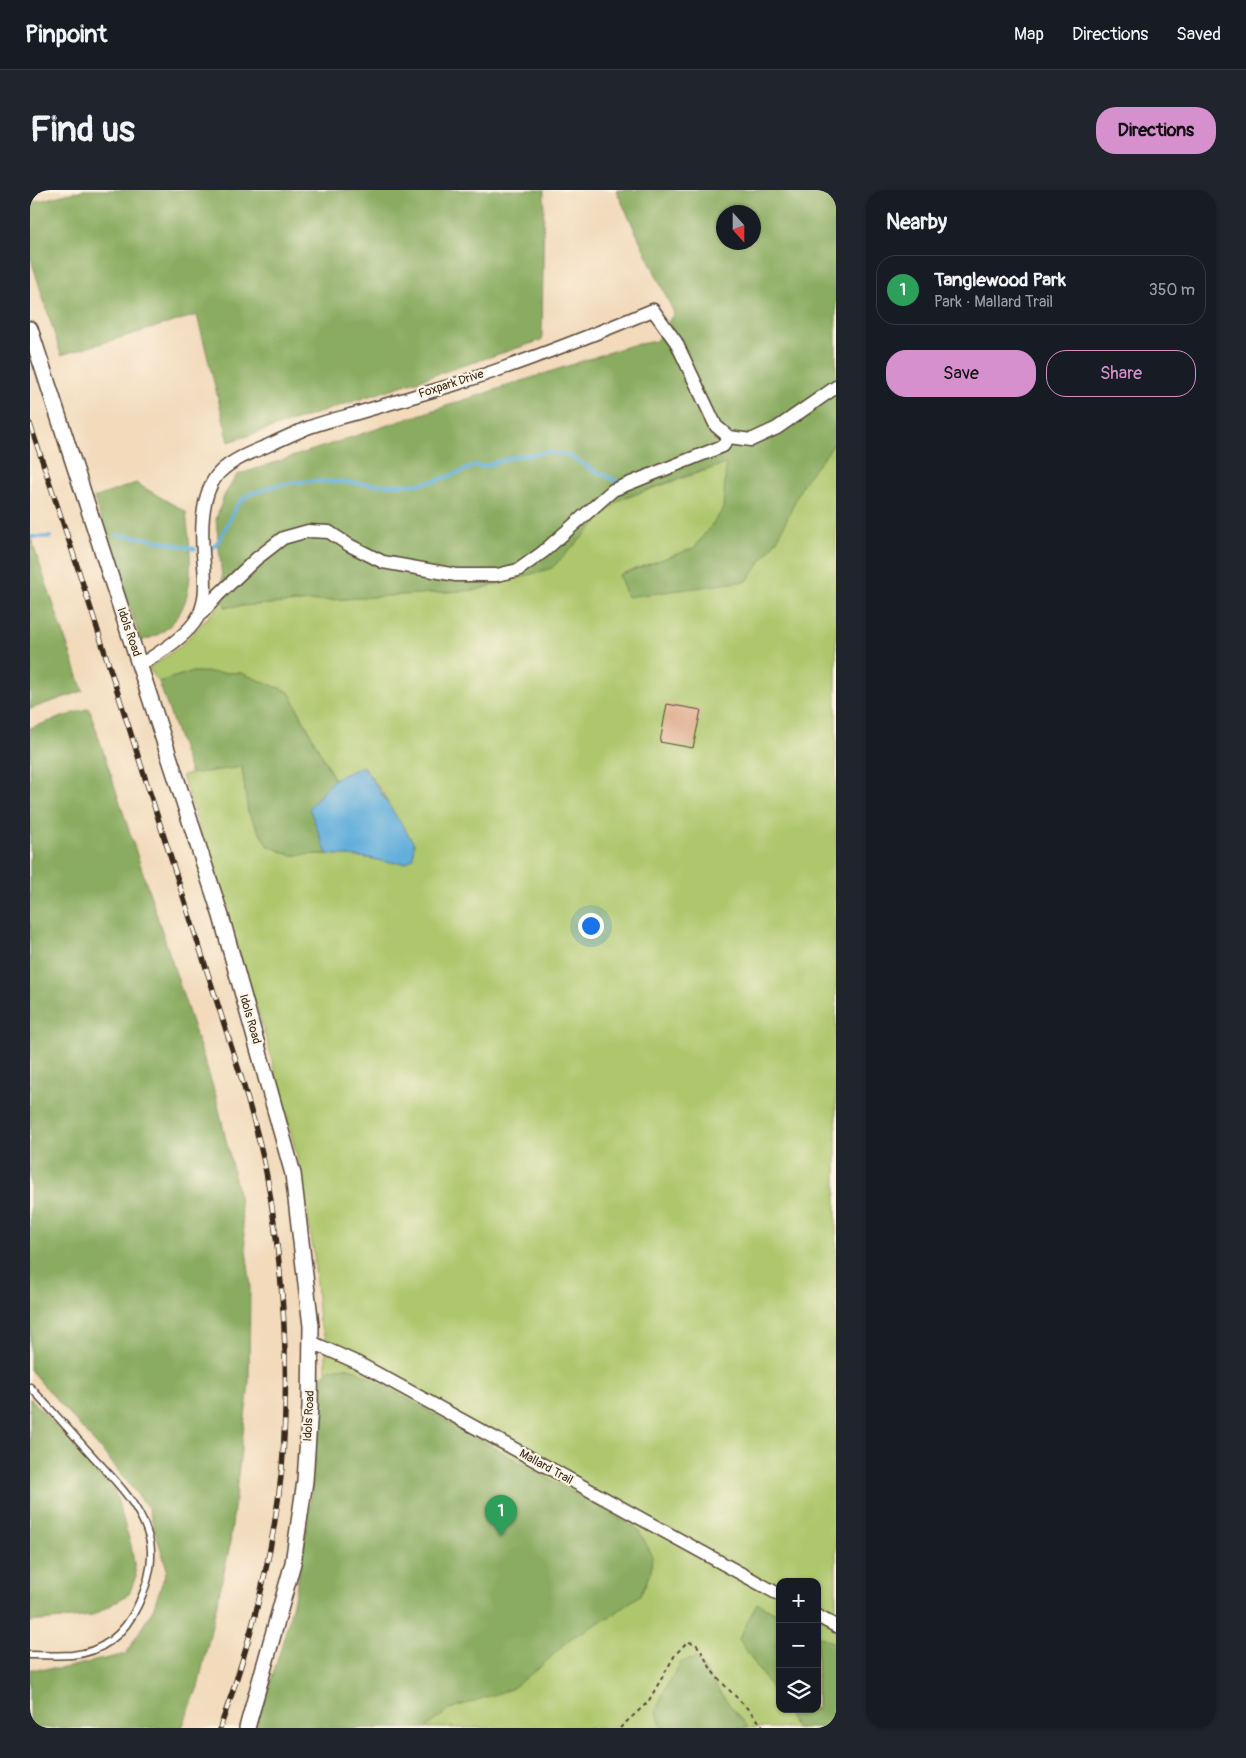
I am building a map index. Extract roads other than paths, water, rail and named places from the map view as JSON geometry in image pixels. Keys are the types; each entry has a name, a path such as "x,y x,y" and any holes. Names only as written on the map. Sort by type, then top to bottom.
{"street":[{"name":"Foxpark Drive","path":"140,664 171,644 194,623 204,598 203,517 208,490 212,482 226,466 308,428 457,383 572,343 653,310 676,342 716,426 729,438"},
{"name":"Idols Road","path":"30,329 221,916 294,1174 311,1326 310,1407 305,1481 293,1563 247,1728"},
{"path":"194,623 218,595 256,559 283,538 308,531 329,532 349,545 383,562 456,575 497,575 518,570 543,552 613,490 723,446 729,438 751,440 777,428 836,387"},
{"name":"Mallard Trail","path":"311,1342 358,1363 776,1593"},
{"path":"821,1618 836,1626"}],"lane":[{"path":"30,1387 126,1493 142,1517 150,1543 151,1568 143,1594 132,1619 119,1635 94,1651 72,1655 30,1655"}],"water":[{"path":"363,766 414,843 413,858 406,863 327,854 309,808 334,779"}],"waterway":[{"path":"209,551 220,538 241,501 250,494 281,485 320,481 379,485 418,484 441,479 476,465 482,467 513,457 548,452 570,456 591,469 619,482"},
{"path":"117,535 146,538 195,549"},
{"path":"30,537 50,537"}],"railway":[{"path":"30,424 243,1083 269,1185 280,1273 284,1329 285,1412 282,1468 273,1534 259,1600 241,1665 220,1728"}],"place":[{"name":"Tanglewood Park","path":"501,1536"}]}
